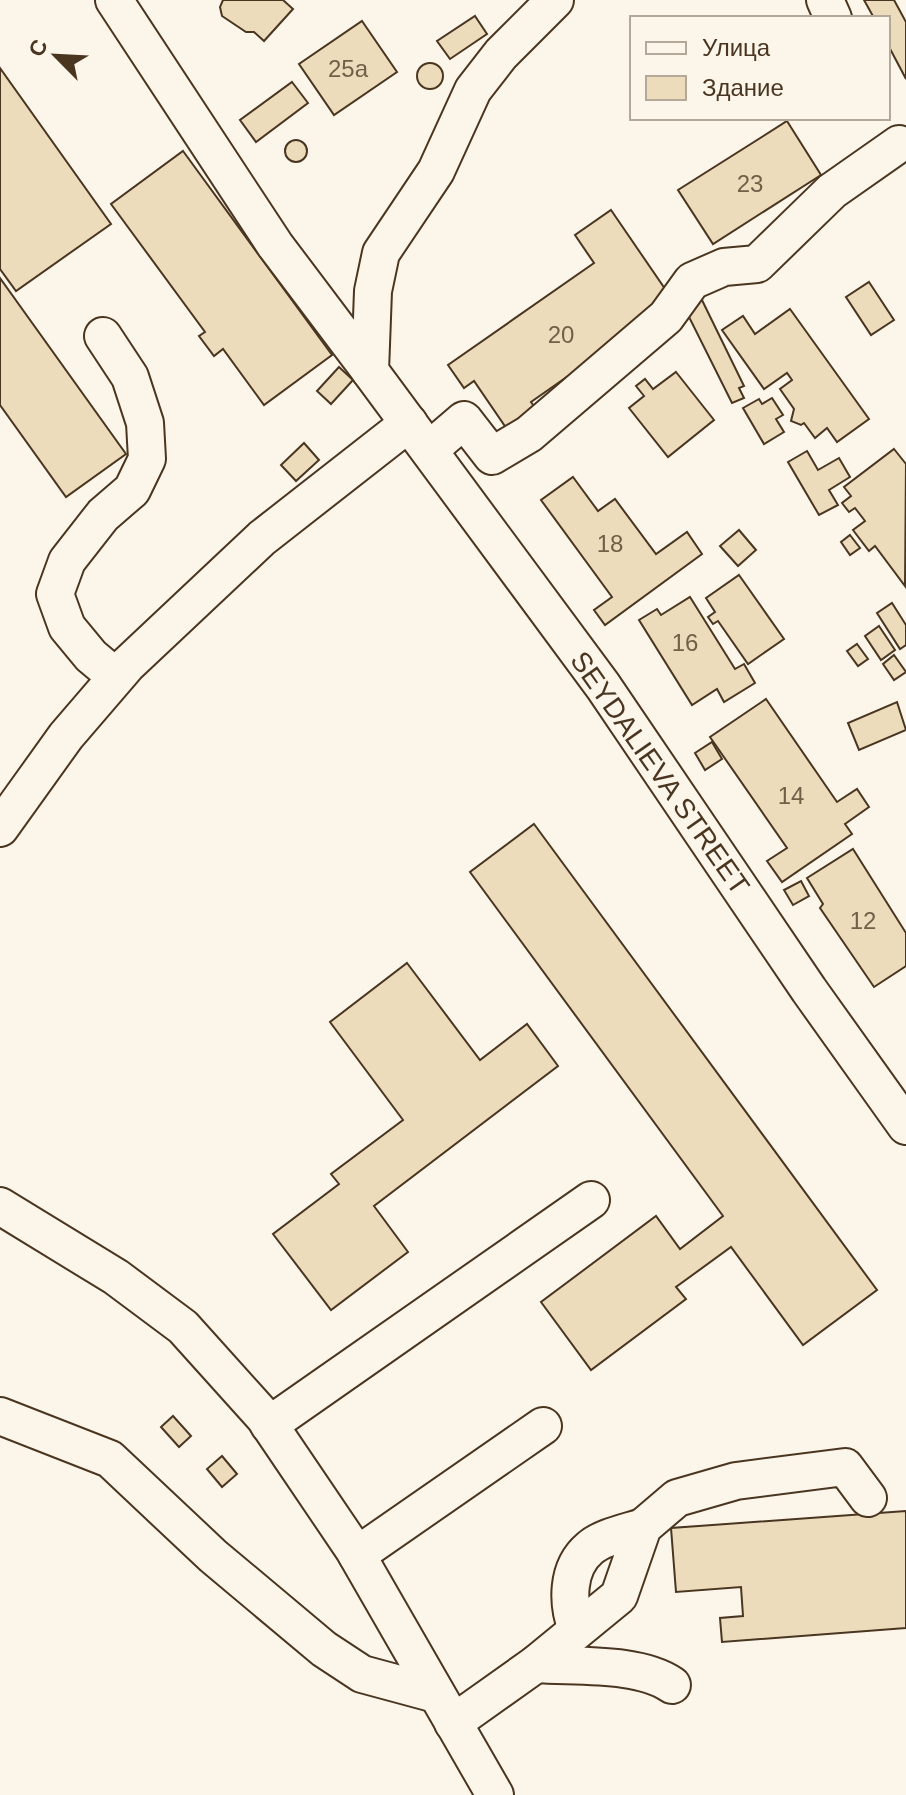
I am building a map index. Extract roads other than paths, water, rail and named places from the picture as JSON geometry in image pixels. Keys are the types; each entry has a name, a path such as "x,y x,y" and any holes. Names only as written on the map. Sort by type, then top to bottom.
{"street":[{"name":"SEYDALIEVA STREET","path":"114,0 275,245 603,686 809,990 906,1126"},
{"path":"370,371 373,291 381,253 436,171 473,90 501,54 555,0"},
{"path":"0,828 66,736 116,677 262,538 419,437 464,420 492,456 529,434 666,317 692,281 724,267 757,264 832,191 897,139"},
{"path":"103,336 130,377 145,423 147,459 132,490 103,515 67,561 55,594 67,627 91,656 116,677"},
{"path":"269,1425 591,1200"},
{"path":"0,1206 116,1277 183,1327 269,1425 357,1555 495,1795"},
{"path":"0,1416 110,1459 213,1556 324,1649 362,1674 444,1708 536,1664 619,1596 643,1527"},
{"path":"357,1555 543,1426"},
{"path":"577,1630 571,1614 570,1587 575,1568 591,1546 643,1527 677,1498 736,1481 845,1467 868,1498"},
{"path":"536,1664 632,1670 661,1677 672,1685"}]}
